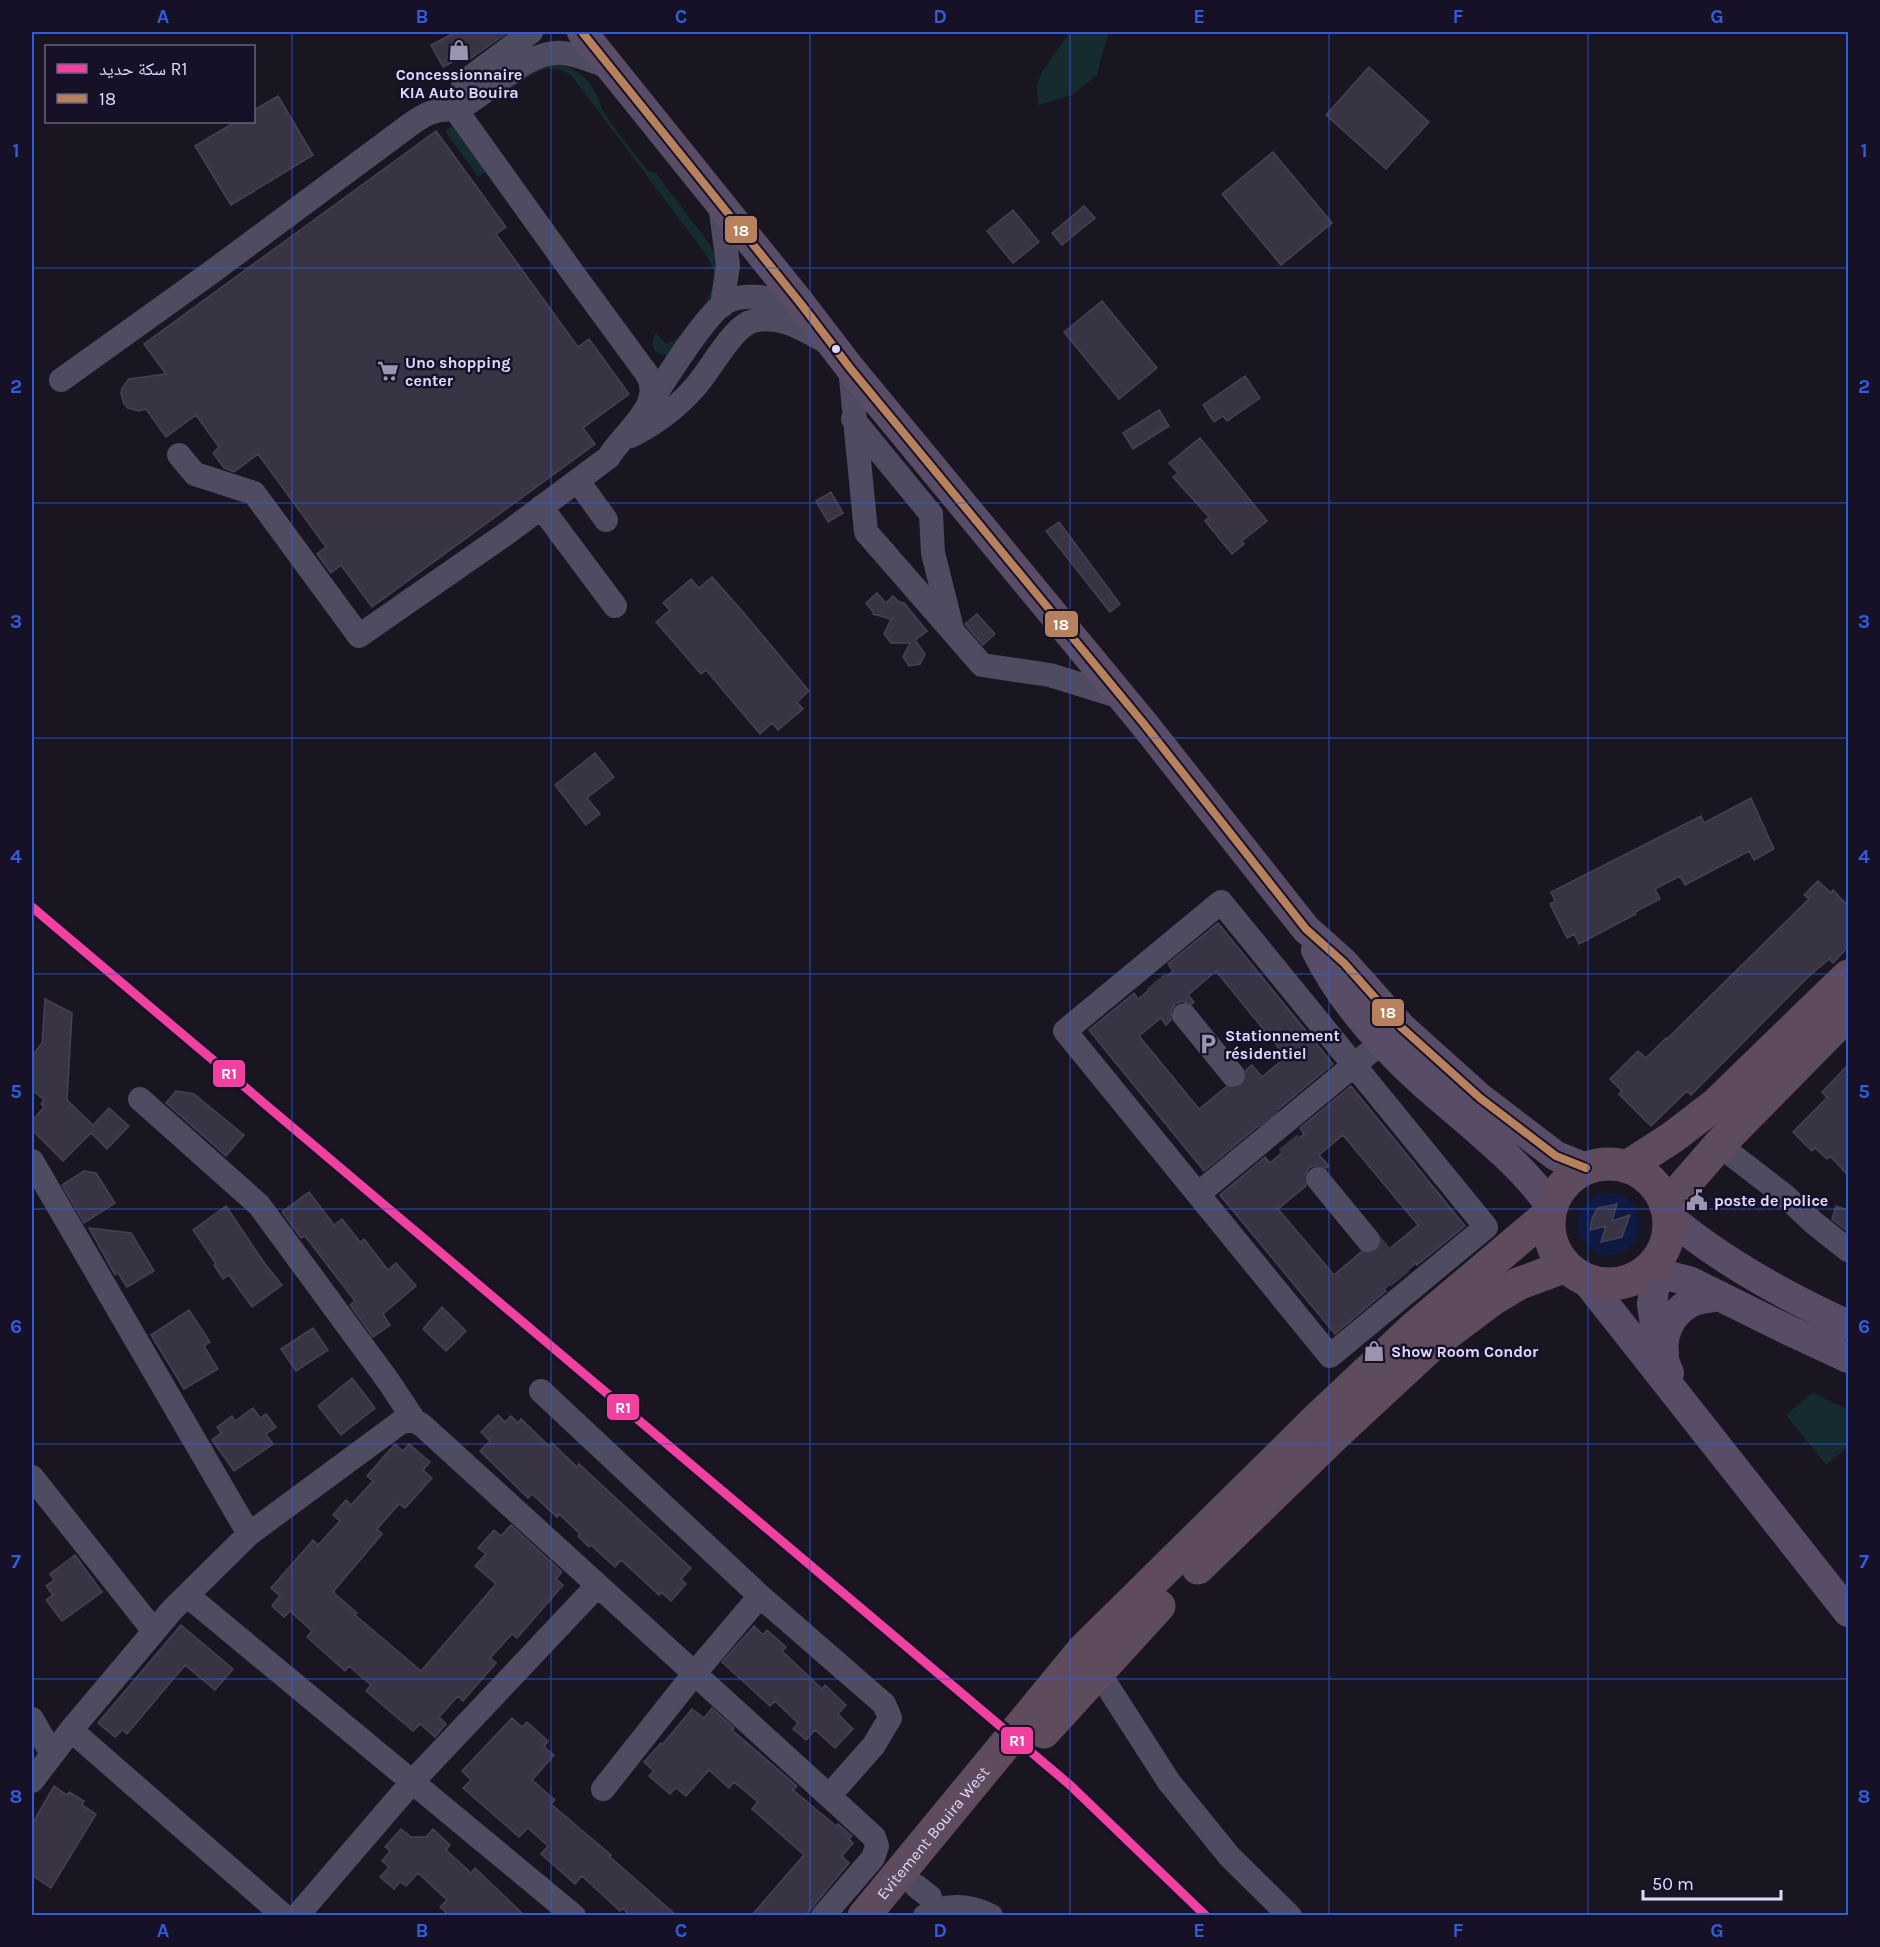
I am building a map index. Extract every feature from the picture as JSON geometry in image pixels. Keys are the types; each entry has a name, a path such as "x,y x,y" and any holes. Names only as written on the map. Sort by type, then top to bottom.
{"highway":[{"path":"1628,1166 1673,1137 1716,1104 1848,976"},
{"path":"1667,1211 1719,1145 1848,1014"},
{"path":"1600,1164 1628,1166 1641,1172 1652,1181 1660,1193 1667,1211 1669,1230 1650,1269 1610,1284 1576,1273 1557,1255 1549,1228 1550,1210 1559,1190 1571,1177 1586,1168 1600,1164"},
{"path":"1090,1661 1320,1416 1416,1326 1496,1234 1550,1210"},
{"path":"1090,1661 1174,1591 1336,1434 1433,1344 1493,1299 1518,1284 1576,1273"},
{"name":"Evitement Bouira West","path":"864,1916 980,1790 1090,1661"},
{"name":"Evitement Bouira West","path":"892,1916 925,1903 980,1790"}],"main road":[{"path":"582,32 801,303 841,357 1121,698 1306,929 1344,963 1401,1027 1480,1098 1556,1156 1586,1168"},
{"path":"1306,929 1329,975 1349,1004 1414,1075 1520,1168 1550,1210"},
{"path":"1667,1211 1690,1235 1729,1260 1790,1296 1848,1325"},
{"path":"1687,1408 1658,1346 1650,1269 1689,1281 1848,1358"},
{"path":"1576,1273 1687,1408 1848,1612"},
{"path":"1667,1369 1663,1347 1671,1320 1689,1303 1720,1296"}],"street":[{"path":"456,110 468,79 531,32"},
{"path":"61,380 200,281 421,117 441,109 456,110 538,57 562,53 612,68"},
{"path":"456,110 651,382 656,412"},
{"path":"720,204 728,265 722,306"},
{"path":"656,412 663,384 677,361 722,306 733,300 753,297 801,303"},
{"path":"179,455 195,474 254,493 359,636 578,481 609,457 610,452 656,412 696,387 738,331 752,321 782,321 792,324 841,357 853,419 866,532 953,633 982,665 1050,675 1121,698"},
{"path":"636,360 656,369 668,368 677,361"},
{"path":"853,419 874,416 898,427"},
{"path":"853,419 932,514 933,553 953,633"},
{"path":"578,481 606,520"},
{"path":"542,507 615,606"},
{"path":"1050,675 1061,669 1066,659 1068,647 1061,625"},
{"path":"1221,902 1354,1065 1496,1234 1404,1285 1330,1356 1065,1031 1150,973 1221,902"},
{"path":"1184,1015 1233,1076"},
{"path":"1198,1194 1382,1042"},
{"path":"140,1099 259,1204 389,1382 414,1420 874,1837 877,1846 873,1858 823,1916"},
{"path":"1719,1145 1784,1195 1848,1250"},
{"path":"34,1172 249,1534"},
{"path":"1318,1179 1368,1240"},
{"path":"541,1391 760,1596 884,1704 890,1718 874,1745 829,1796"},
{"path":"32,1781 71,1730 172,1610 249,1534 401,1422 414,1420"},
{"path":"32,1477 154,1631"},
{"path":"297,1916 413,1781 597,1586"},
{"path":"188,1596 574,1916"},
{"path":"603,1789 694,1674 760,1596"},
{"path":"1090,1661 1169,1782 1230,1857 1290,1916"},
{"path":"32,1719 52,1754"},
{"path":"71,1730 284,1916"},
{"path":"925,1903 982,1911 991,1916"}],"green space":[{"path":"1070,32 1109,32 1098,74 1072,95 1038,105 1037,84 1043,70"},
{"path":"549,63 565,66 583,76 593,88 614,127 649,172 656,173 711,246 717,259 712,301 668,355 659,354 654,349 653,342 656,333 666,344 675,340 692,323 707,301 714,278 713,269 704,252 571,75 548,69 534,74 513,88 517,94 516,97 507,99 501,91"},
{"path":"454,124 488,170 478,177 445,131"},
{"path":"1812,1393 1848,1409 1848,1447 1826,1465 1786,1415"}],"water":[{"path":"1609,1193 1631,1202 1640,1224 1631,1246 1609,1255 1587,1246 1578,1224 1587,1202"}],"building":[{"name":"Concessionnaire KIA Auto Bouira","path":"456,32 508,32 470,59 467,54 443,67 431,45"},
{"path":"1369,67 1429,122 1386,169 1326,115"},
{"path":"278,96 313,155 231,205 195,146 233,123 255,123 255,109"},
{"name":"Uno shopping center","path":"436,131 506,227 496,234 578,347 589,339 629,394 583,428 595,444 372,607 341,565 331,573 317,554 326,547 258,454 234,472 224,468 213,453 219,447 196,415 166,437 146,409 139,411 128,408 124,404 121,393 129,379 166,374 144,344"},
{"path":"1273,152 1332,223 1281,265 1222,194"},
{"path":"1084,206 1095,218 1062,245 1052,233"},
{"path":"1013,210 1039,242 1013,263 987,231"},
{"path":"1102,301 1157,368 1119,399 1064,332"},
{"path":"1245,376 1260,398 1227,421 1223,416 1214,422 1203,405"},
{"path":"1159,410 1169,426 1133,449 1123,433"},
{"path":"1200,438 1267,521 1242,541 1244,544 1232,554 1205,521 1209,517 1173,477 1178,473 1169,463"},
{"path":"831,492 843,513 828,522 816,501"},
{"path":"1059,522 1120,604 1110,612 1046,531"},
{"path":"712,577 809,691 797,702 803,709 778,730 772,723 760,734 706,670 701,674 656,622 670,610 663,603 691,579 699,588"},
{"path":"877,593 886,603 893,596 899,602 904,603 927,631 915,640 925,654 920,664 909,666 903,657 910,643 891,643 884,634 891,619 873,614 866,603"},
{"path":"977,614 995,634 983,645 965,624"},
{"path":"595,753 614,777 587,798 600,814 586,825 555,785"},
{"path":"1751,798 1774,849 1754,860 1749,851 1685,885 1680,876 1655,889 1660,899 1635,912 1636,914 1579,944 1574,934 1567,938 1550,904 1555,901 1551,892 1701,816 1704,823"},
{"path":"1818,881 1831,893 1833,890 1848,906 1848,947 1833,963 1829,959 1807,978 1691,1095 1687,1091 1651,1126 1619,1094 1622,1091 1610,1079 1638,1051 1646,1058 1667,1039 1809,899 1804,895"},
{"path":"1218,923 1333,1064 1204,1171 1089,1030 1134,993 1138,999 1173,971 1168,964","holes":["1216,971 1286,1057 1262,1077 1252,1065 1246,1070 1246,1079 1242,1086 1235,1089 1226,1087 1199,1109 1139,1036 1161,1018 1166,1025 1171,1020 1171,1011 1175,1004 1182,1001 1192,1004 1194,1002 1188,995"]},
{"path":"45,999 72,1013 67,1100 93,1125 109,1108 129,1126 107,1149 91,1133 63,1161 32,1130 32,1121 44,1107 41,1104 44,1100 32,1090 32,1056 42,1043"},
{"path":"1848,1065 1848,1175 1830,1156 1827,1159 1815,1148 1812,1151 1793,1132 1827,1098 1822,1092"},
{"path":"1351,1086 1465,1226 1384,1289 1386,1291 1335,1334 1220,1195 1265,1157 1270,1163 1304,1134 1300,1128","holes":["1343,1135 1418,1225 1388,1250 1382,1242 1377,1251 1370,1254 1361,1252 1334,1275 1278,1209 1306,1186 1305,1175 1309,1168 1316,1165 1327,1168 1329,1166 1319,1155"]},
{"path":"176,1091 194,1094 244,1135 226,1156 166,1103"},
{"path":"84,1171 96,1173 115,1203 84,1223 62,1185"},
{"path":"309,1192 334,1225 342,1219 360,1242 364,1239 388,1270 396,1263 416,1286 383,1314 390,1325 373,1337 350,1305 355,1301 305,1236 301,1238 282,1212"},
{"path":"1617,1204 1612,1221 1630,1215 1622,1237 1601,1242 1606,1226 1590,1230 1592,1218 1598,1208"},
{"path":"226,1206 282,1285 252,1307 229,1275 223,1279 214,1265 216,1264 193,1230"},
{"path":"1836,1206 1848,1210 1848,1232 1832,1219"},
{"path":"89,1228 131,1233 154,1271 127,1287 118,1273 115,1275"},
{"path":"442,1307 466,1331 446,1351 423,1329"},
{"path":"189,1310 210,1342 204,1346 218,1369 184,1389 151,1335"},
{"path":"313,1328 328,1350 296,1371 281,1349"},
{"path":"352,1378 375,1408 341,1435 318,1406"},
{"path":"253,1408 260,1418 266,1414 276,1427 266,1434 273,1444 234,1471 212,1440 221,1433 217,1427 232,1416 235,1421"},
{"path":"498,1415 505,1422 511,1416 518,1423 521,1419 549,1446 552,1443 577,1467 579,1464 691,1568 681,1579 686,1584 671,1601 661,1592 659,1595 621,1560 615,1567 591,1545 589,1547 578,1536 580,1534 559,1514 557,1517 532,1494 528,1498 480,1451 490,1441 481,1432"},
{"path":"395,1444 403,1451 409,1444 430,1462 423,1470 432,1478 405,1508 399,1504 377,1529 382,1534 333,1592 357,1613 355,1615 421,1671 496,1584 475,1566 486,1554 478,1548 494,1530 501,1536 511,1525 562,1572 556,1579 563,1585 517,1638 512,1634 490,1658 496,1663 463,1701 458,1696 439,1717 446,1724 435,1737 420,1724 413,1731 366,1691 371,1685 349,1666 345,1671 307,1637 312,1631 290,1611 284,1617 272,1606 280,1596 271,1588 313,1540 318,1545 340,1521 333,1515 346,1500 351,1505 373,1481 367,1476"},
{"path":"75,1555 102,1592 62,1621 46,1600 53,1595 46,1586 54,1580 50,1574"},
{"path":"181,1625 233,1669 215,1690 185,1665 127,1734 122,1730 115,1737 98,1723"},
{"path":"754,1626 763,1635 767,1630 786,1647 782,1651 822,1689 825,1685 846,1705 838,1714 853,1729 835,1748 815,1730 806,1740 793,1729 798,1723 775,1701 770,1706 722,1662"},
{"path":"712,1708 734,1728 732,1730 797,1786 793,1790 836,1826 838,1824 852,1836 849,1839 853,1843 842,1856 849,1863 805,1916 751,1916 804,1855 752,1809 758,1802 734,1782 729,1788 709,1770 686,1796 676,1788 670,1794 649,1776 654,1771 644,1762 661,1743 662,1745 692,1709 704,1718"},
{"path":"512,1718 522,1727 527,1722 548,1741 544,1747 554,1755 532,1780 555,1800 551,1804 677,1916 630,1916 623,1908 620,1911 582,1876 575,1884 541,1854 548,1846 528,1828 519,1837 463,1788 471,1780 462,1771"},
{"path":"54,1786 67,1795 69,1792 84,1801 82,1805 96,1814 51,1888 32,1875 32,1824"},
{"path":"401,1829 411,1837 426,1837 433,1829 450,1845 446,1850 471,1873 475,1868 525,1916 450,1916 440,1907 447,1900 418,1873 406,1886 400,1882 394,1889 380,1877 389,1867 382,1861 390,1851 385,1847"}],"tunnel":[{"path":"1156,981 1184,1015"},
{"path":"1233,1075 1269,1120"},
{"path":"1288,1142 1318,1179"},
{"path":"1368,1240 1400,1279"}],"rail line":[{"name":"R1","path":"32,907 1070,1785 1206,1916"}],"transit line":[{"name":"18","path":"582,32 850,368 1144,724 1306,929 1344,963 1401,1027 1480,1098 1556,1156 1586,1168"}],"place":[{"name":"Concessionnaire KIA Auto Bouira","path":"459,50"},
{"name":"Uno shopping center","path":"388,371"},
{"name":"Stationnement résidentiel","path":"1208,1044"},
{"name":"poste de police","path":"1697,1200"},
{"name":"Show Room Condor","path":"1374,1351"}]}
